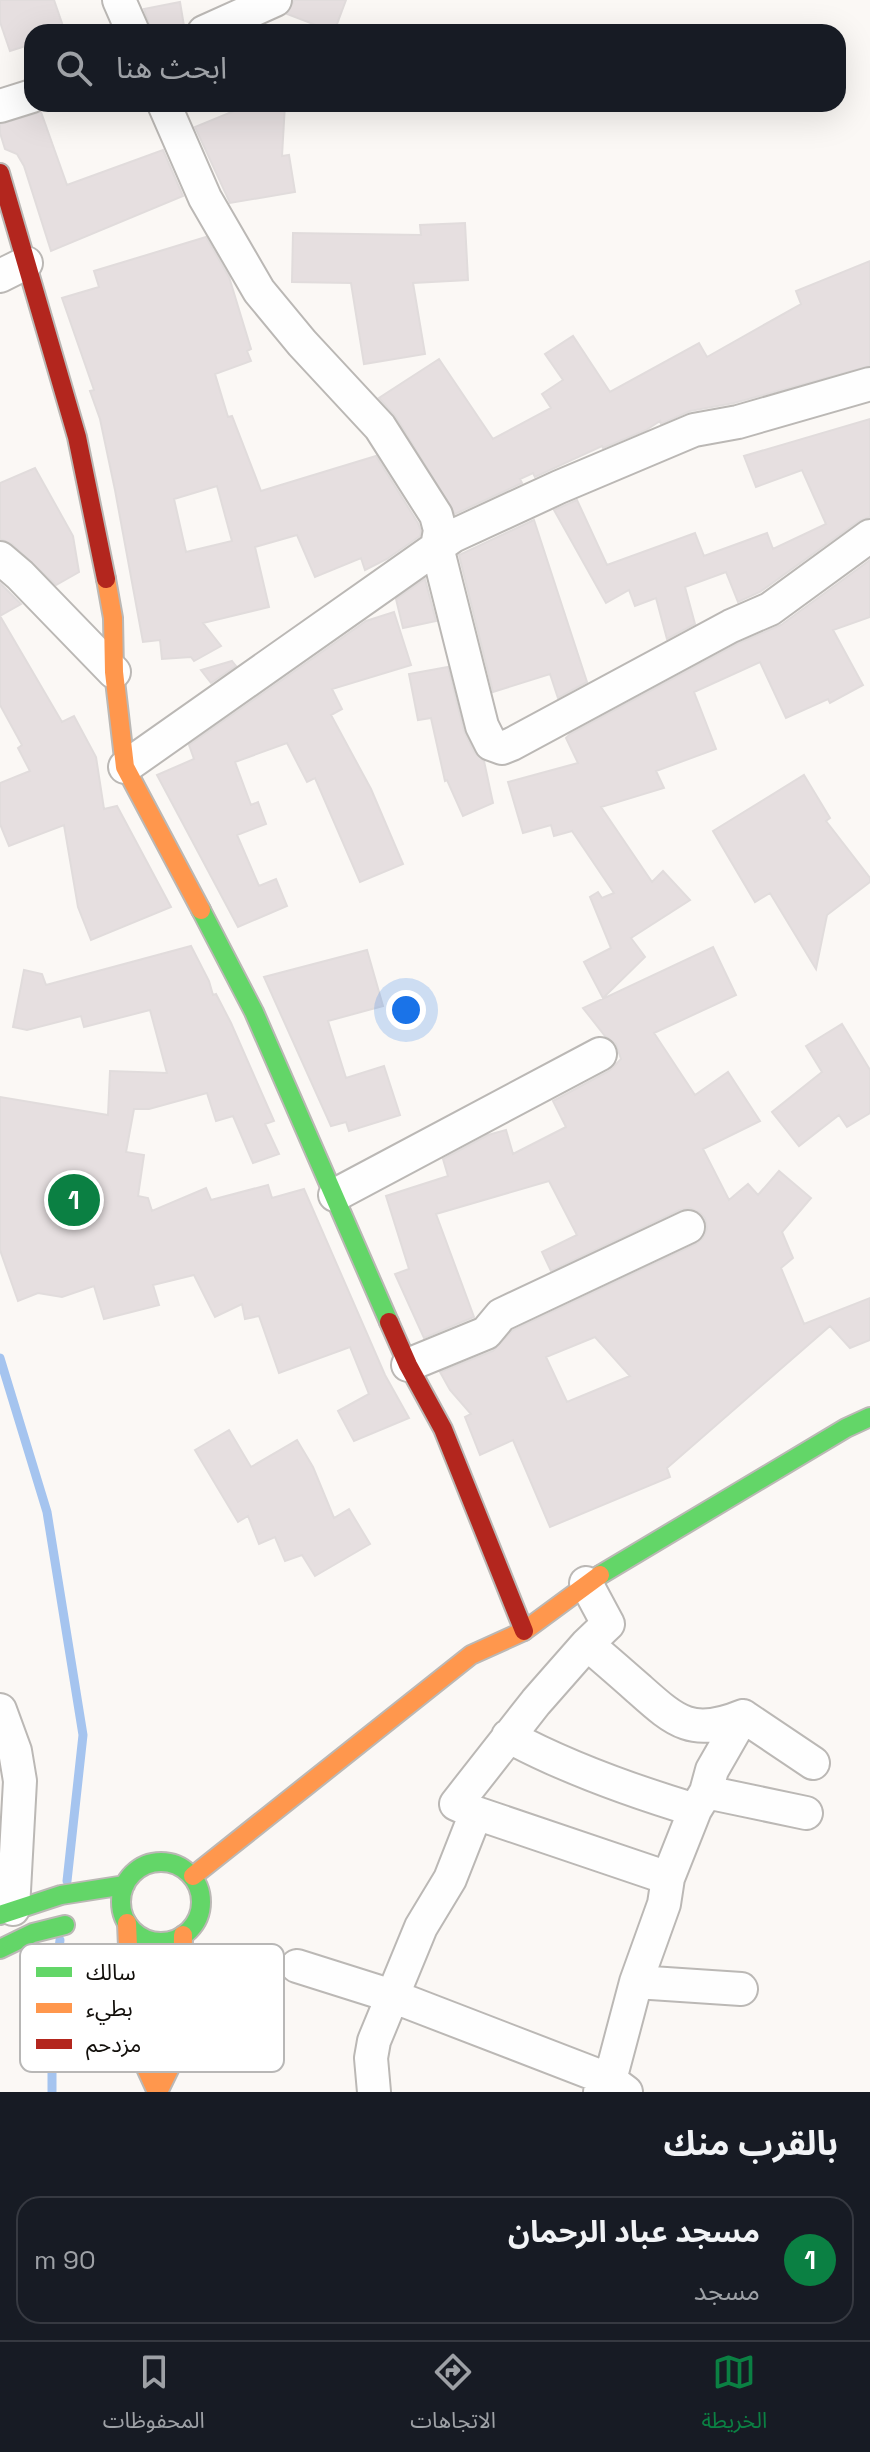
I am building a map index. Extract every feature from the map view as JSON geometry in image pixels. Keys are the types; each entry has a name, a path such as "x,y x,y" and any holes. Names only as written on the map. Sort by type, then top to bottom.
{"street":[{"path":"119,0 130,24"},
{"path":"222,24 275,0"},
{"path":"0,106 24,98"},
{"path":"167,112 205,198 259,291 302,343 380,427 436,515 440,530 437,547 482,726 491,744 502,748 731,626 770,609 870,536"},
{"path":"0,173 13,269 77,437 91,496 113,618 114,672 125,767 254,1012 408,1365 443,1429 524,1631"},
{"path":"125,767 453,536 694,430 738,422 870,384"},
{"path":"0,558 114,672"},
{"path":"335,1195 600,1054"},
{"path":"408,1365 486,1333 501,1315 688,1227"},
{"path":"193,1876 471,1655 524,1631 586,1583 846,1428 870,1417"},
{"path":"586,1583 608,1624 508,1736 456,1804 668,1878"},
{"path":"587,1644 673,1719 706,1726 727,1723 743,1716"},
{"path":"0,1710 15,1751 20,1781 19,1916 0,1949"},
{"path":"743,1716 813,1763"},
{"path":"297,1966 392,1996 612,2088 636,1982 664,1904 668,1878 712,1770 743,1716"},
{"path":"508,1736 538,1752 644,1794 806,1813"},
{"path":"374,2092 371,2058 374,2041 421,1927 450,1879 476,1813"},
{"path":"125,1917 135,1932 146,1939 172,1940 193,1926 200,1914 202,1901 199,1887 193,1876 169,1862 143,1866 125,1885 122,1898 127,1944"},
{"path":"19,1916 86,1889 125,1885"},
{"path":"19,1916 125,1917"},
{"path":"183,1935 183,1944"},
{"path":"636,1982 741,1989"},
{"path":"148,2072 157,2092"},
{"path":"157,2092 167,2072"}],"building":[{"path":"0,0 54,0 62,24 24,24 24,47 10,51 0,22"},
{"path":"294,0 346,0 337,24 313,24 287,14"},
{"path":"180,2 184,24 149,24 144,9"},
{"path":"41,112 67,185 163,150 183,196 51,251 24,166 17,154 5,149 0,133 0,124"},
{"path":"232,112 285,112 282,156 289,155 295,192 230,203 195,127"},
{"path":"465,223 468,280 413,283 425,354 364,364 351,283 292,282 293,233 421,235 420,225"},
{"path":"206,237 229,277 251,349 247,351 251,361 215,374 228,417 232,416 261,491 376,456 418,523 420,536 365,570 361,558 315,577 297,535 255,547 269,607 203,623 221,646 194,661 191,657 162,659 160,640 143,642 115,490 100,419 90,391 94,390 62,298 99,287 94,271","holes":["217,486 232,541 186,552 174,499"]},
{"path":"870,261 870,366 734,403 690,411 661,424 660,421 646,430 602,446 535,477 533,473 520,479 522,483 455,514 396,417 379,398 439,359 493,439 551,408 542,394 563,380 545,354 573,336 610,392 699,343 707,357 801,304 796,291"},
{"path":"870,419 870,517 859,521 760,592 738,602 726,572 685,587 695,624 667,639 656,598 635,606 629,590 606,603 554,510 577,500 607,565 695,533 704,556 767,533 773,549 826,524 802,470 756,487 744,456"},
{"path":"35,468 73,536 79,572 56,585 12,544 0,539 0,483"},
{"path":"534,520 587,682 558,698 550,674 493,692 459,555"},
{"path":"870,560 870,617 833,630 863,685 830,703 828,699 786,718 760,662 694,692 716,749 656,771 664,788 601,807 652,882 663,871 690,900 631,938 645,957 603,998 584,962 611,948 590,897 598,892 602,898 614,893 572,831 554,836 551,825 523,833 508,782 578,763 566,738 570,734 739,643 781,625"},
{"path":"425,579 436,621 403,628 396,599"},
{"path":"0,583 21,604 0,616"},
{"path":"394,612 411,665 332,689 342,709 331,715 371,789 403,864 360,882 315,778 307,782 287,743 235,762 251,805 258,802 266,824 237,835 259,886 276,879 287,906 238,927 157,775 194,759 189,745 366,621"},
{"path":"0,616 62,722 74,716 96,757 104,809 117,806 171,907 91,940 78,907 64,825 9,846 0,824 0,783 30,771 18,748 22,745 0,705"},
{"path":"232,661 236,666 211,683 201,670"},
{"path":"448,667 464,731 474,752 484,761 493,803 463,816 445,781 431,718 418,720 409,674"},
{"path":"804,775 830,818 826,821 870,878 870,882 827,915 816,969 770,893 755,902 713,831"},
{"path":"191,946 213,995 216,994 231,1023 274,1121 265,1124 279,1154 253,1163 233,1116 216,1121 207,1093 149,1109 134,1109 126,1152 144,1155 138,1196 148,1198 152,1211 206,1188 211,1200 268,1185 272,1198 304,1189 385,1375 409,1418 354,1441 338,1411 369,1394 350,1347 279,1373 259,1316 245,1319 242,1304 215,1317 194,1275 153,1285 159,1305 104,1319 94,1286 62,1297 38,1293 18,1301 0,1250 0,1097 108,1115 110,1071 167,1073 150,1010 84,1027 81,1016 27,1030 13,1027 24,970 42,974 46,985"},
{"path":"713,947 736,995 654,1033 695,1095 728,1072 760,1121 703,1149 729,1200 748,1184 758,1195 779,1171 811,1198 782,1232 793,1258 781,1268 804,1324 870,1298 870,1340 850,1348 830,1326 667,1468 670,1477 550,1527 513,1440 480,1455 465,1417 471,1414 450,1390 440,1372 493,1351 513,1330 696,1244 707,1229 705,1218 690,1208 680,1210 551,1271 542,1252 577,1235 549,1181 436,1214 474,1317 424,1338 395,1274 409,1269 386,1196 448,1176 443,1159 488,1135 506,1130 513,1154 566,1127 553,1101 609,1071 621,1059 616,1044 605,1036 583,1008","holes":["595,1337 630,1376 567,1402 546,1357"]},
{"path":"367,950 383,1006 328,1021 346,1078 384,1066 400,1115 349,1131 346,1122 331,1126 264,977"},
{"path":"842,1024 870,1070 870,1113 847,1127 839,1115 799,1146 772,1112 822,1072 806,1046"},
{"path":"229,1430 251,1467 297,1440 313,1467 334,1518 349,1509 370,1544 315,1576 302,1555 285,1561 275,1537 259,1544 248,1516 238,1522 195,1450"}],"waterway":[{"path":"0,1358 47,1512 83,1735 67,1881"},
{"path":"60,1940 60,1944"},
{"path":"52,2072 52,2092"}],"traffic: fast":[{"path":"201,910 254,1012 389,1322"},
{"path":"600,1575 846,1428 870,1417"},
{"path":"161,1862 176,1865 189,1874 198,1887 201,1902 198,1917 189,1930 176,1939 161,1942 146,1939 133,1930 124,1917 121,1902 124,1887 133,1874 146,1865 161,1862"},
{"path":"0,1915 61,1895 125,1885"},
{"path":"0,1949 33,1933 65,1925"}],"traffic: slow":[{"path":"106,579 113,618 114,672 125,767 201,910"},
{"path":"193,1876 471,1655 524,1631 600,1575"},
{"path":"127,1923 128,1944"},
{"path":"183,1935 183,1944"},
{"path":"148,2072 157,2092"},
{"path":"158,2092 168,2072"}],"traffic: jam":[{"path":"0,173 77,437 106,579"},
{"path":"389,1322 408,1365 443,1429 524,1631"}],"place":[{"name":"مسجد عباد الرحمان","path":"74,1200"}]}
